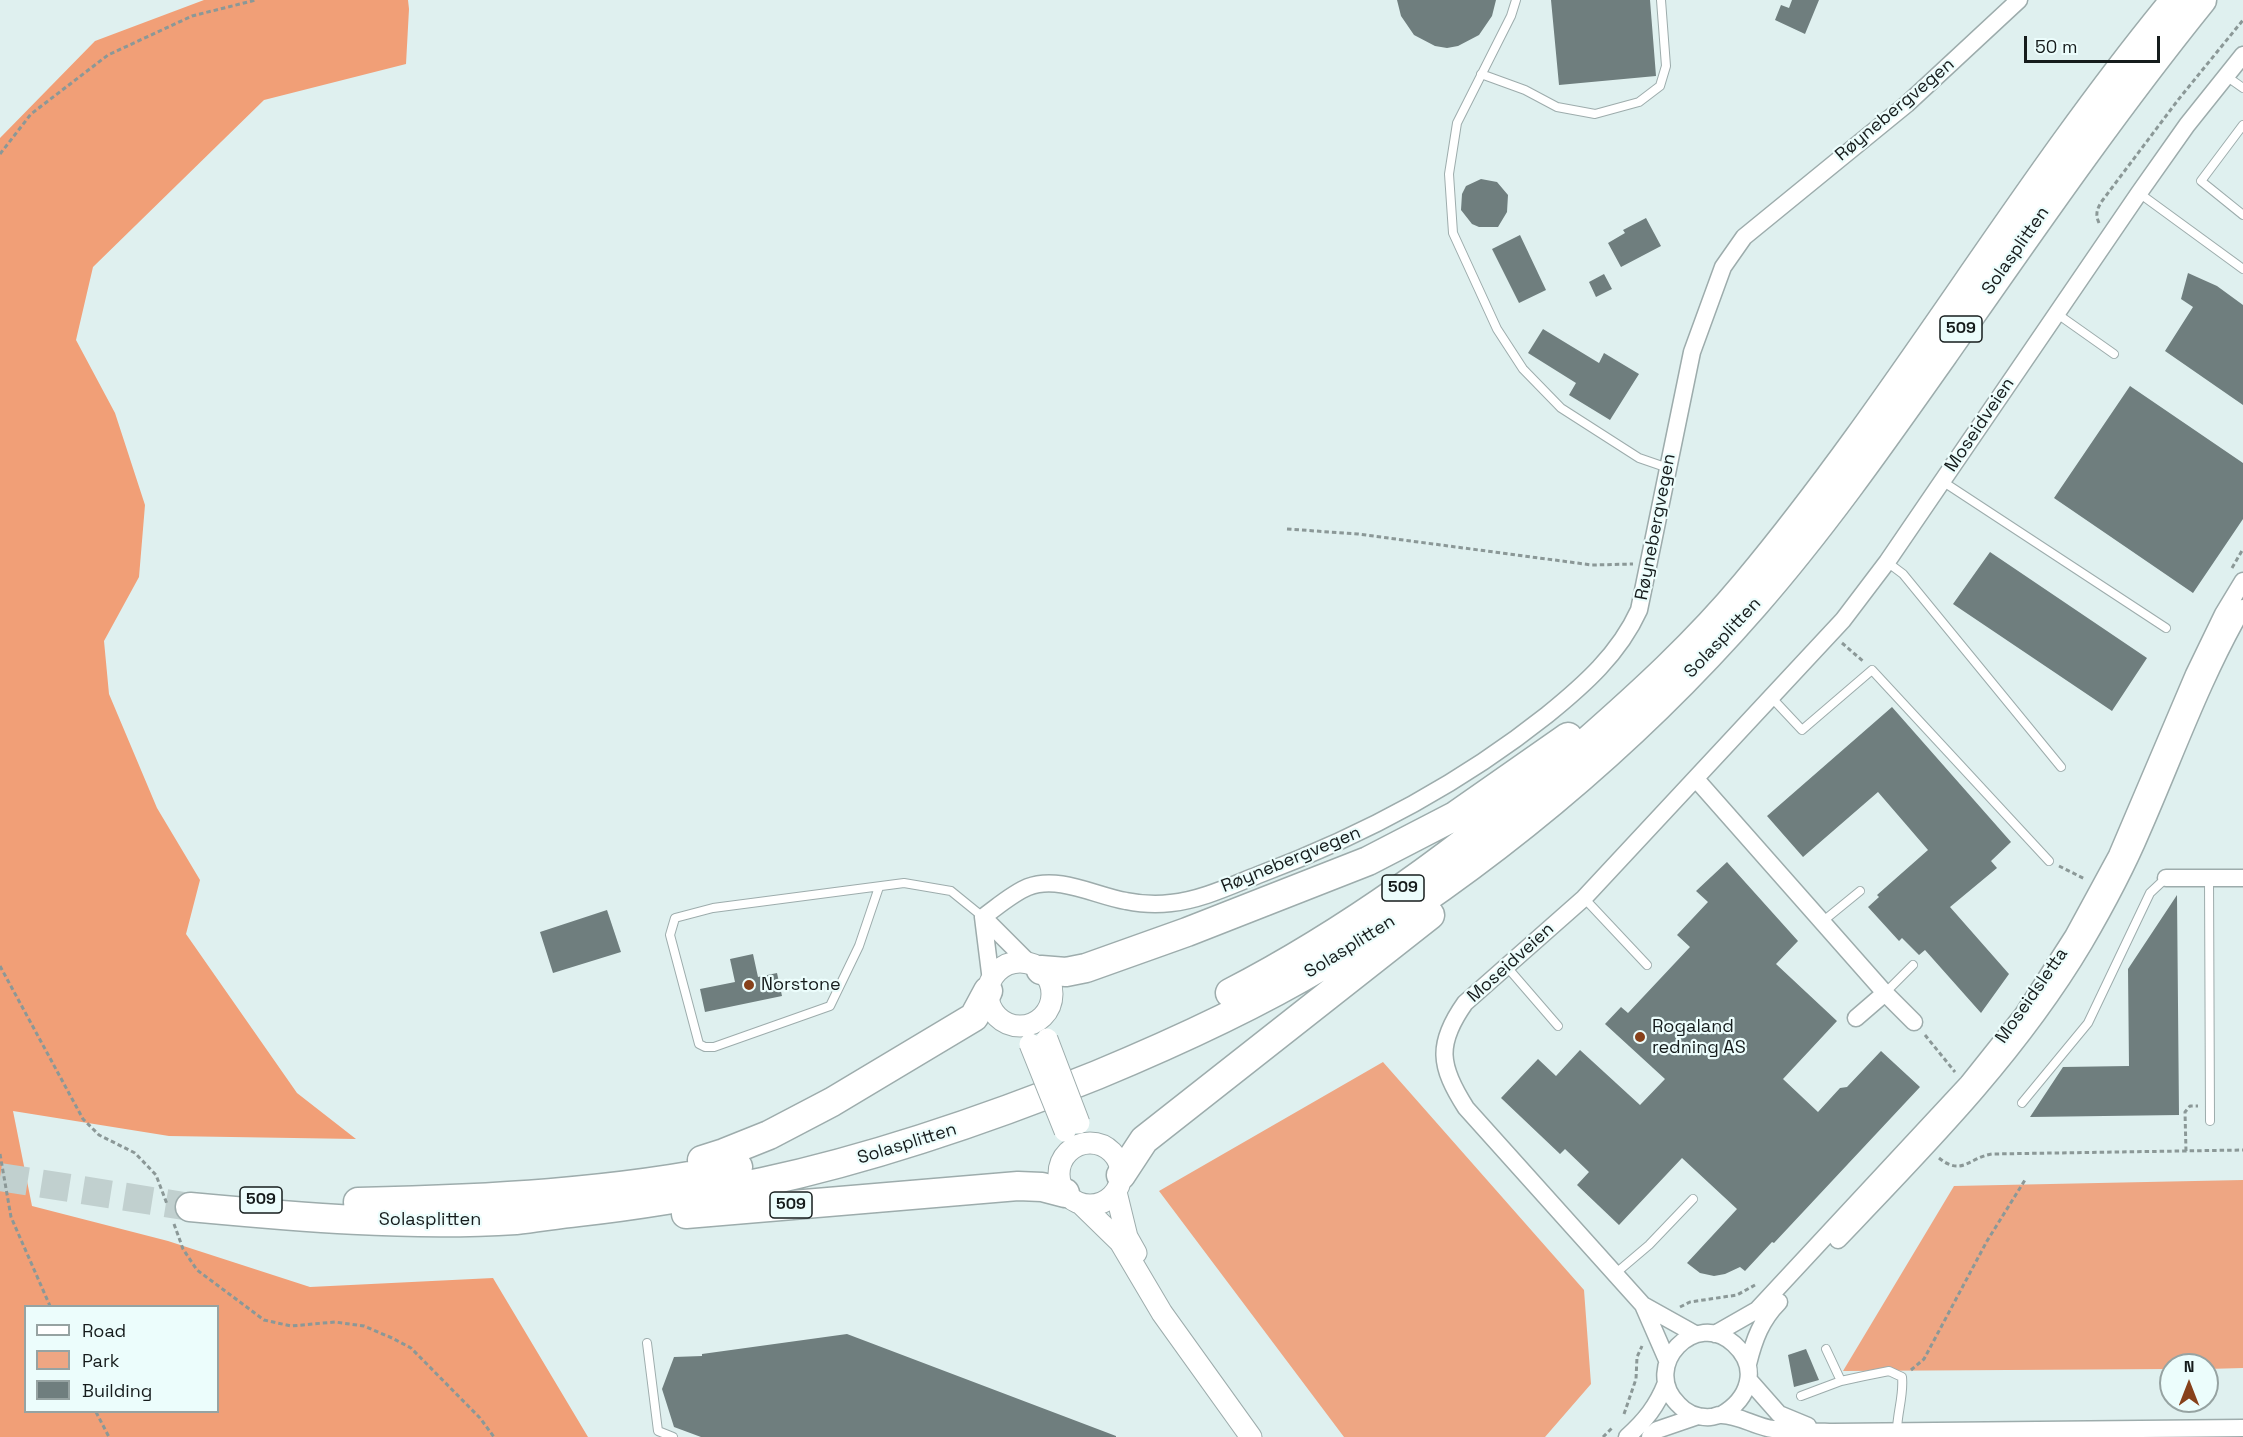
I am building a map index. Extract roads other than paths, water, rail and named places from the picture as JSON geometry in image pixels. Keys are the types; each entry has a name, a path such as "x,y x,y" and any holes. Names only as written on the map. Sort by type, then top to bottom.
{"highway":[{"name":"Solasplitten","path":"519,1208 584,1191 680,1179 842,1144 905,1126 1035,1081 1150,1033 1248,984 1393,895 1469,840 1635,700 1694,642 1744,586 1806,509 1873,418 2076,130 2175,0"},
{"name":"Solasplitten","path":"190,1201 336,1220 683,1199 847,1162 996,1116 1166,1046 1320,967 1414,906 1482,858 1547,807 1647,716 1757,602 1815,531 1890,430 2102,129 2202,0"},
{"name":"509","path":"1035,967 1066,972 1086,968 1299,889 1368,861 1417,837 1455,816 1591,721 1694,642"},
{"name":"509","path":"1119,1184 1144,1140 1488,868 1547,807"},
{"name":"509","path":"519,1208 675,1168 768,1136 832,1102 974,1017 989,986"},
{"name":"509","path":"519,1208 624,1219 1018,1186 1042,1187 1073,1199"}],"street":[{"name":"Røynebergvegen","path":"983,917 1026,888 1048,883 1142,904 1172,903 1191,899 1318,852 1409,808 1476,767 1561,703 1608,660 1627,635 1639,610 1692,352 1719,276 1732,251 1744,237 1907,104 2019,0"},
{"name":"Moseidveien","path":"1642,1305 1616,1273 1466,1108 1446,1072 1444,1049 1450,1024 1466,1003 1584,897 1843,620 1887,562 2187,125 2243,55"},
{"name":"Moseidsletta","path":"1715,1334 1757,1310 1968,1083 2023,1014 2073,936 2116,855 2194,674 2223,614 2237,575"},
{"name":"Moseidsletta","path":"1748,1372 1755,1337 1767,1314 1978,1090 2033,1022 2084,944 2142,833 2207,679 2243,608"},
{"path":"1696,778 1885,993 1914,1022"},
{"path":"2166,878 2243,878"},
{"path":"983,917 1048,979 1052,990 1051,1002 1046,1012 1027,1025 1015,1025"},
{"path":"983,917 989,1003 995,1014 1039,1042 1072,1127 1089,1143"},
{"path":"989,986 997,971 1006,965 1018,962 1035,967"},
{"path":"1856,1018 1885,993"},
{"path":"1039,1042 1045,1026 1046,1012"},
{"path":"1072,1127 1059,1174 1060,1181 1073,1199 1120,1242 1162,1313 1251,1437"},
{"path":"1066,1155 1080,1145 1089,1143 1103,1146 1115,1155 1121,1168 1119,1184 1127,1237 1167,1306 1179,1336"},
{"path":"1073,1199 1100,1204 1119,1184"},
{"path":"1642,1305 1695,1334"},
{"path":"1622,1430 1646,1419 1659,1401 1666,1383 1667,1360 1642,1305"},
{"path":"1667,1360 1683,1340 1695,1334 1715,1334 1729,1339 1741,1350 1748,1372 1779,1414 1820,1431"},
{"path":"1666,1383 1672,1398 1683,1410 1698,1416 1710,1417 1721,1415 1735,1407 1744,1395 1748,1372"},
{"path":"1721,1415 1772,1429 1820,1431 2243,1428"},
{"path":"1650,1437 1657,1430 1698,1416"}],"lane":[{"path":"1516,0 1511,16 1457,123 1449,174 1453,233 1497,329 1523,369 1561,408 1639,458 1668,468"},
{"path":"1481,74 1525,90 1557,107 1595,114 1639,102 1660,86 1666,66 1660,0"},
{"path":"2226,76 2243,88"},
{"path":"2243,125 2200,180 2243,215"},
{"path":"2139,193 2243,269"},
{"path":"2056,313 2114,354"},
{"path":"1942,481 2166,628"},
{"path":"1887,562 1903,574 2061,767"},
{"path":"1772,697 1802,730 1872,669 2049,861"},
{"path":"2022,1103 2088,1023 2150,893 2166,878"},
{"path":"2208,878 2210,1121"},
{"path":"879,887 859,946 830,1006 714,1047 699,1044 670,935 675,918 713,908 904,883 951,891 983,917"},
{"path":"1822,922 1860,891"},
{"path":"1584,897 1647,965"},
{"path":"1885,993 1913,965"},
{"path":"1506,967 1558,1026"},
{"path":"1616,1273 1649,1245 1693,1199"},
{"path":"647,1343 658,1431 673,1437"},
{"path":"1826,1349 1841,1381"},
{"path":"1801,1396 1841,1381 1890,1371 1902,1377 1903,1385 1897,1417 1897,1431"}],"tunnel":[{"path":"0,1177 190,1207"}],"place":[{"name":"Norstone","path":"749,985"},
{"name":"Rogaland redning AS","path":"1640,1037"}]}
